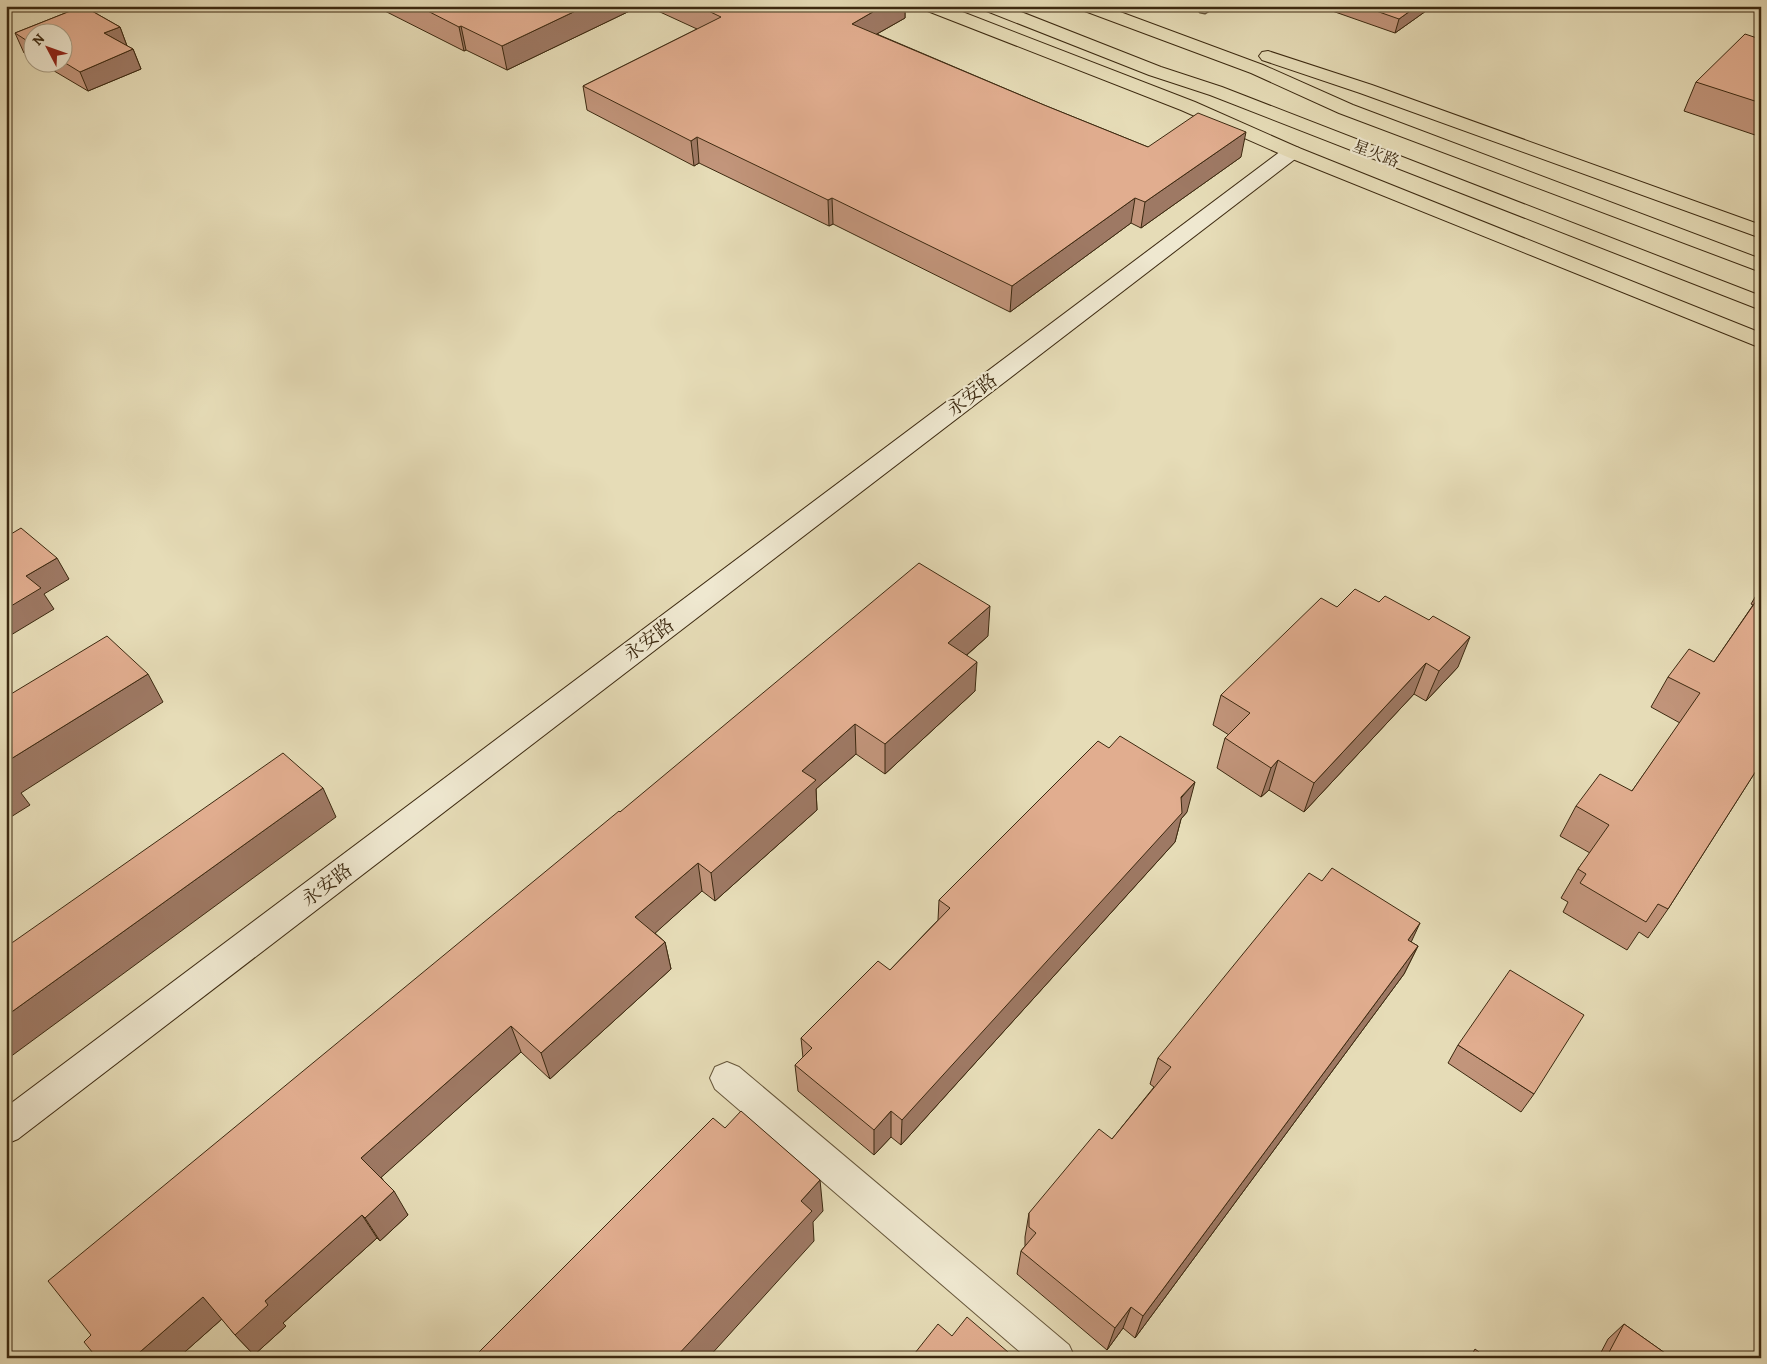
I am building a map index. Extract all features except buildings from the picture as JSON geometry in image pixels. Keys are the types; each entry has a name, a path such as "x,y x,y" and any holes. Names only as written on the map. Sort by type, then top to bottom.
{"main road":[{"path":"930,6 1036,49 1103,72 1188,106 1292,152 1761,342"},
{"name":"星火路","path":"990,6 1155,71 1216,91 1761,304"},
{"name":"星火路","path":"1088,6 1257,69 1346,109 1761,266"},
{"path":"1131,6 1761,232"},
{"path":"1160,34 1295,66"},
{"path":"1103,72 1216,91"}],"street":[{"name":"永安路","path":"6,1128 1292,152"},
{"path":"726,1078 1056,1358"}]}
